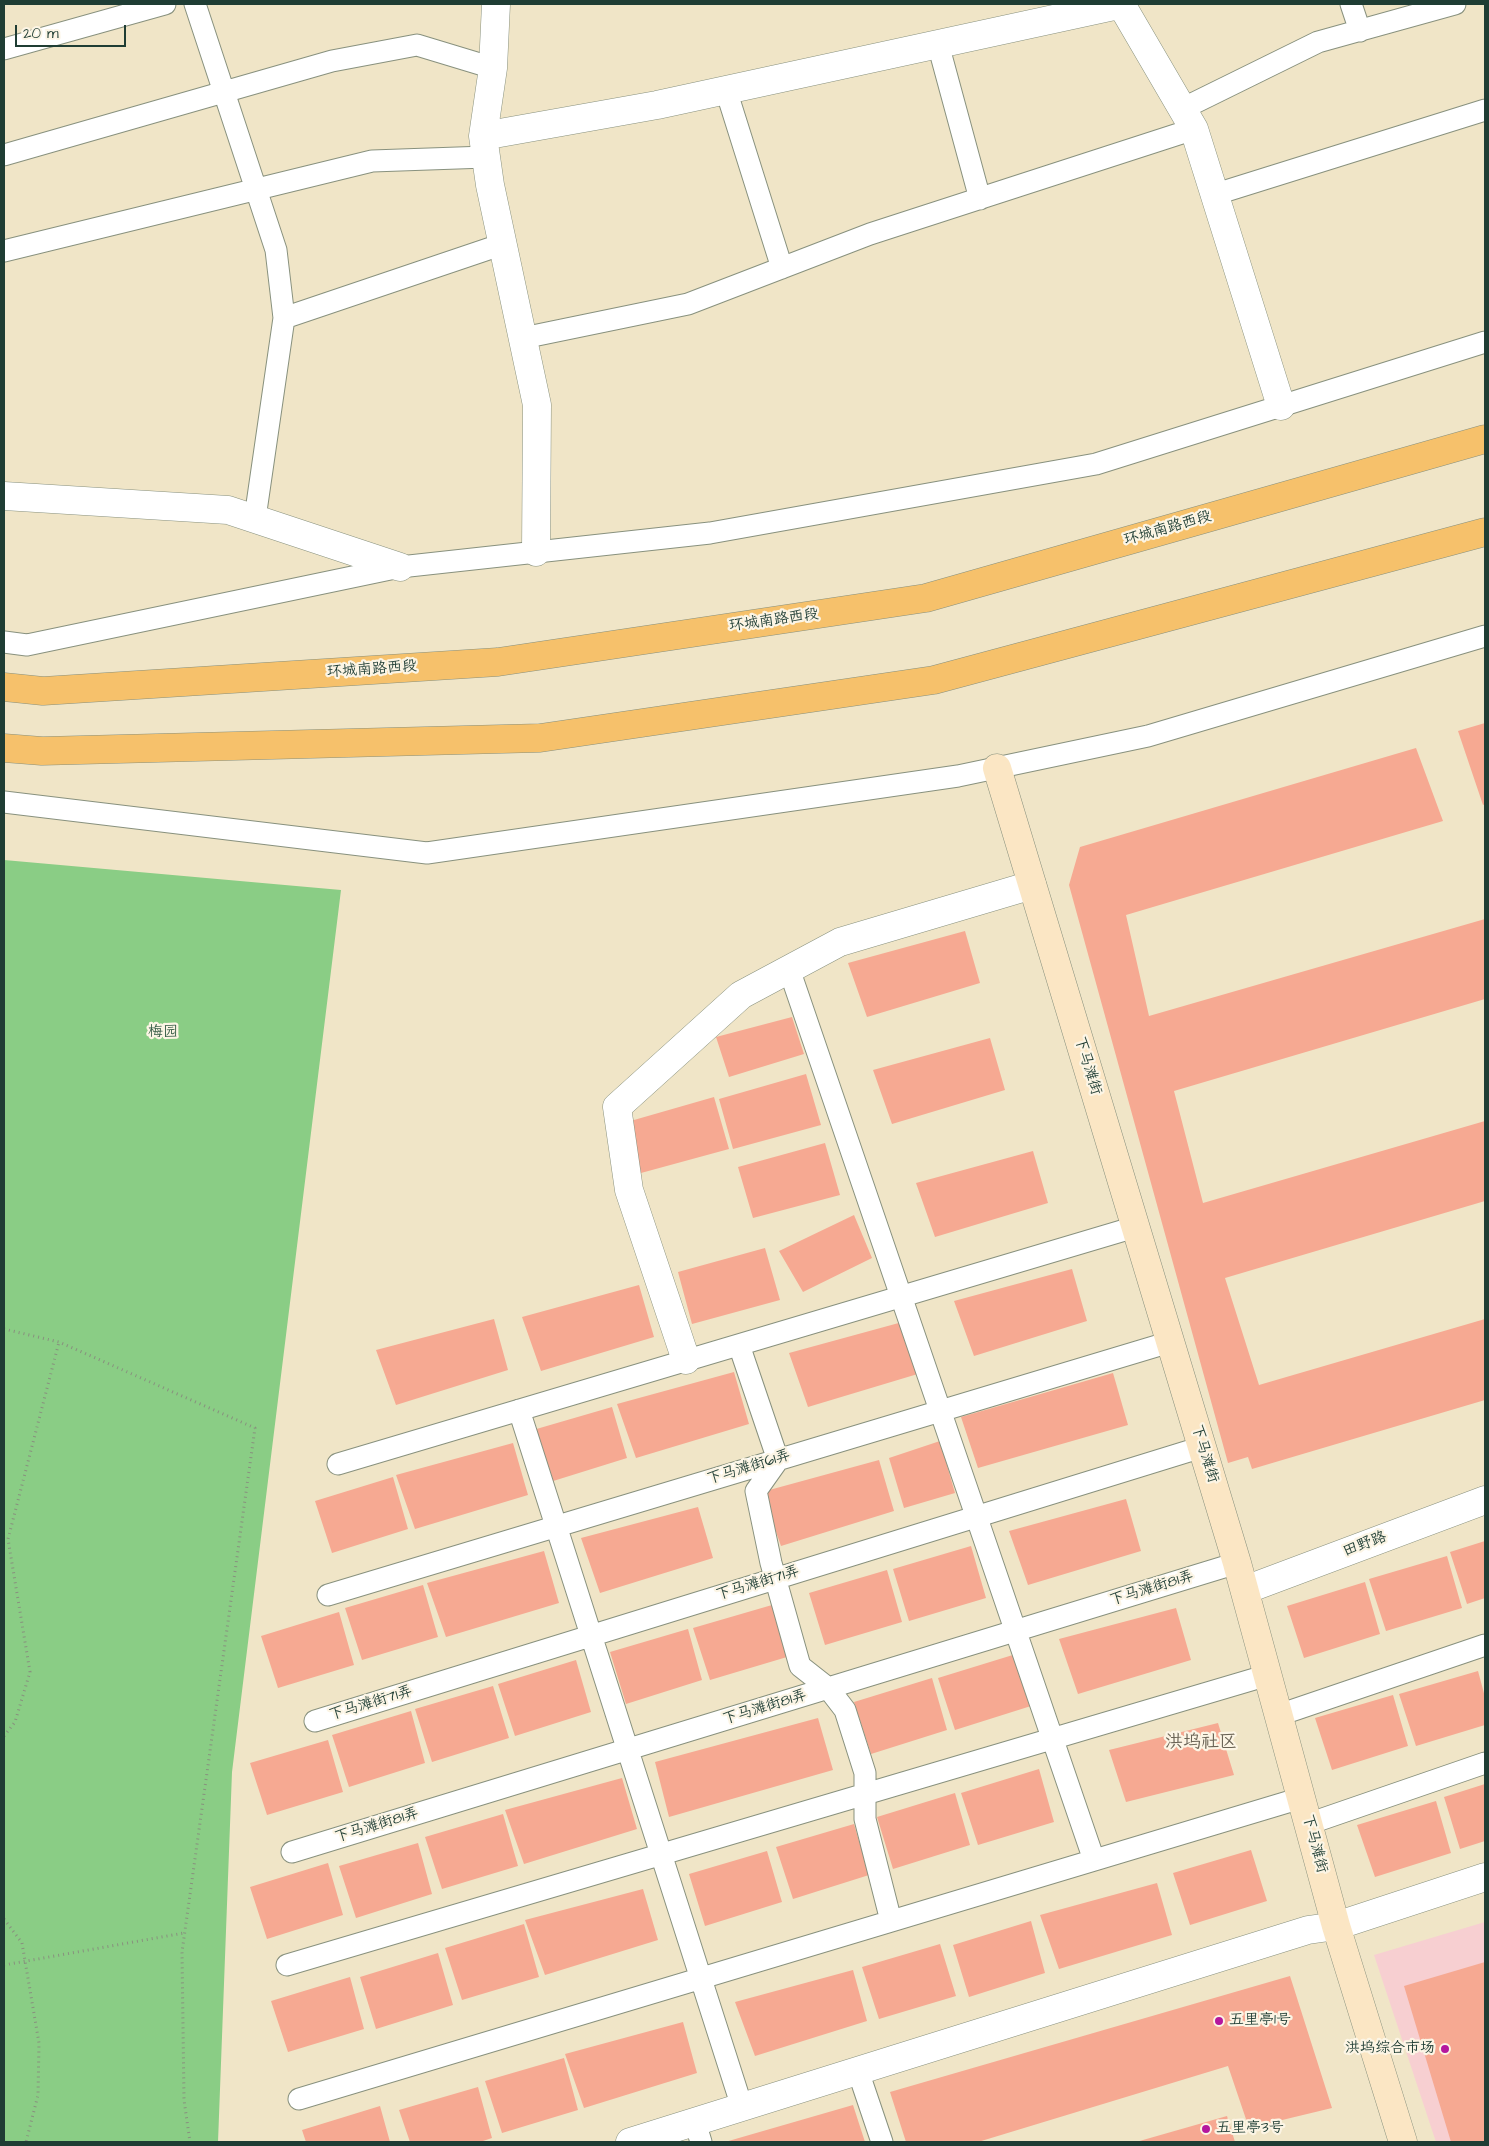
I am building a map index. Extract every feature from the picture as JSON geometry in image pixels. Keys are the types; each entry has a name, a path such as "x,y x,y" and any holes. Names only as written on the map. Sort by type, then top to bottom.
{"main road":[{"name":"环城南路西段","path":"4,687 43,692 498,662 926,598 1485,439"},
{"path":"4,748 42,751 540,738 934,680 1485,532"}],"street":[{"path":"496,4 493,68 484,146 537,405 536,552"},
{"path":"484,146 656,105 1122,4 1188,119 1280,406"},
{"path":"4,496 228,510 400,567"},
{"name":"下马滩街","path":"997,768 1245,1590 1336,1926 1403,2142"},
{"path":"686,1360 629,1190 617,1107 741,995 789,969 840,942 1032,885"},
{"name":"田野路","path":"1245,1590 1485,1500"},
{"path":"630,2142 698,2132 742,2107 1308,1930 1336,1926 1485,1878"}],"lane":[{"path":"4,49 165,4"},
{"path":"195,4 276,250 284,318 255,518"},
{"path":"1351,4 1360,31"},
{"path":"523,338 688,304 870,234 980,199 1188,119 1318,42 1455,4"},
{"path":"938,44 980,199"},
{"path":"4,155 332,61 417,45 493,68"},
{"path":"726,90 782,268"},
{"path":"1213,195 1485,110"},
{"path":"4,251 372,161 484,146"},
{"path":"284,318 503,244"},
{"path":"4,642 27,645 400,567 710,533 1096,464 1485,342"},
{"path":"4,802 427,853 958,776 1148,736 1485,636"},
{"path":"789,969 1094,1860"},
{"path":"338,1464 1135,1227"},
{"name":"下马滩街61弄","path":"328,1595 1170,1342"},
{"path":"738,1345 778,1460 756,1491 775,1579 800,1666 828,1688 845,1710 865,1773 865,1819 891,1921"},
{"path":"519,1410 742,2107"},
{"name":"下马滩街71弄","path":"315,1721 1202,1447"},
{"name":"下马滩街81弄","path":"292,1852 1237,1563"},
{"path":"1279,1715 1485,1645"},
{"path":"287,1965 1268,1675"},
{"path":"299,2099 1094,1860 1305,1811 1485,1763"},
{"path":"858,2071 882,2142"}],"path":[{"path":"4,1328 59,1342 255,1428 182,1952 184,2100 190,2142"},
{"path":"4,1736 15,1722 30,1672 8,1539 59,1342"},
{"path":"4,1919 22,1944 38,2043 38,2095 26,2142"},
{"path":"4,1965 184,1933"}],"shaded area":[{"name":"洪坞综合市场","path":"1485,1922 1485,2142 1436,2142 1374,1955"}],"green space":[{"name":"梅园","path":"4,860 341,890 232,1772 218,2142 4,2142"}],"building":[{"path":"1485,723 1485,804 1483,805 1458,731"},
{"path":"1416,748 1443,821 1126,915 1149,1016 1485,919 1485,999 1174,1091 1203,1203 1485,1121 1485,1201 1225,1278 1259,1385 1485,1319 1485,1400 1252,1469 1248,1457 1228,1463 1069,885 1080,847"},
{"path":"965,931 980,983 867,1017 848,963"},
{"path":"792,1017 804,1054 729,1077 716,1037"},
{"path":"990,1038 1005,1090 892,1124 873,1070"},
{"path":"806,1074 821,1125 733,1149 719,1099"},
{"path":"714,1097 729,1149 641,1173 627,1122"},
{"path":"825,1143 840,1195 753,1218 738,1167"},
{"path":"1033,1151 1048,1203 935,1237 916,1183"},
{"path":"854,1215 872,1258 803,1292 779,1251"},
{"path":"765,1248 780,1300 692,1324 678,1272"},
{"path":"1072,1269 1087,1321 974,1356 954,1301"},
{"path":"639,1285 654,1337 541,1371 522,1317"},
{"path":"494,1319 508,1370 396,1405 376,1350"},
{"path":"906,1321 921,1373 808,1407 789,1353"},
{"path":"734,1372 749,1424 636,1458 617,1404"},
{"path":"1113,1373 1128,1425 978,1468 961,1417"},
{"path":"612,1407 627,1458 550,1482 533,1430"},
{"path":"940,1441 955,1493 904,1508 889,1458"},
{"path":"513,1443 528,1495 415,1529 396,1475"},
{"path":"879,1460 894,1511 781,1546 762,1492"},
{"path":"393,1477 408,1529 332,1553 315,1501"},
{"path":"1126,1499 1141,1551 1028,1585 1009,1531"},
{"path":"698,1507 713,1558 600,1593 581,1538"},
{"path":"1485,1541 1485,1598 1467,1604 1450,1552"},
{"path":"971,1546 986,1598 909,1621 893,1569"},
{"path":"544,1551 559,1603 446,1637 427,1583"},
{"path":"1447,1556 1462,1608 1386,1631 1369,1579"},
{"path":"887,1570 902,1622 825,1645 809,1593"},
{"path":"1365,1582 1380,1634 1304,1658 1287,1606"},
{"path":"423,1585 438,1637 362,1660 345,1608"},
{"path":"772,1605 787,1657 710,1680 693,1628"},
{"path":"1176,1608 1191,1660 1078,1694 1059,1639"},
{"path":"339,1612 354,1665 278,1688 261,1636"},
{"path":"688,1629 702,1680 626,1704 610,1652"},
{"path":"1016,1654 1031,1706 955,1730 938,1678"},
{"path":"576,1660 591,1712 515,1736 498,1684"},
{"path":"1478,1671 1485,1697 1485,1725 1416,1746 1399,1694"},
{"path":"932,1678 947,1730 871,1754 854,1702"},
{"path":"493,1686 509,1738 432,1762 415,1709"},
{"path":"1393,1695 1408,1746 1332,1770 1315,1718"},
{"path":"411,1711 425,1763 349,1787 332,1735"},
{"path":"818,1718 833,1770 669,1817 655,1762"},
{"path":"1218,1723 1234,1775 1126,1802 1109,1750"},
{"path":"328,1740 343,1792 267,1815 250,1763"},
{"path":"1039,1769 1054,1822 978,1845 961,1793"},
{"path":"622,1778 637,1829 524,1864 505,1810"},
{"path":"1485,1784 1485,1841 1460,1849 1444,1797"},
{"path":"955,1793 970,1845 893,1869 877,1817"},
{"path":"1436,1801 1451,1853 1375,1877 1357,1825"},
{"path":"503,1814 518,1866 442,1889 425,1837"},
{"path":"854,1824 869,1875 793,1899 776,1847"},
{"path":"418,1843 432,1894 356,1918 339,1866"},
{"path":"1251,1850 1267,1901 1190,1925 1173,1873"},
{"path":"767,1851 782,1902 705,1926 689,1874"},
{"path":"328,1863 343,1915 267,1939 250,1887"},
{"path":"1157,1883 1172,1935 1059,1969 1040,1915"},
{"path":"643,1889 658,1940 545,1975 525,1920"},
{"path":"1031,1921 1045,1973 969,1997 953,1945"},
{"path":"524,1924 539,1977 462,2000 445,1948"},
{"path":"940,1944 956,1996 879,2019 862,1967"},
{"path":"438,1953 453,2005 376,2029 360,1977"},
{"path":"1485,1962 1485,2142 1451,2142 1404,1986"},
{"path":"853,1970 867,2021 755,2056 735,2002"},
{"name":"五里亭1号","path":"1290,1976 1332,2108 1249,2128 1228,2066 978,2142 906,2142 890,2092"},
{"path":"350,1977 364,2029 288,2052 271,2001"},
{"path":"683,2022 697,2073 584,2108 565,2054"},
{"path":"564,2058 578,2110 502,2133 485,2081"},
{"path":"478,2087 492,2138 480,2142 410,2142 399,2110"},
{"path":"853,2105 865,2142 725,2142"},
{"path":"380,2106 390,2142 306,2142 302,2130"},
{"name":"五里亭3号","path":"1227,2116 1235,2142 1136,2142"}],"place":[{"name":"五里亭1号","path":"1219,2021"},
{"name":"洪坞综合市场","path":"1445,2049"},
{"name":"五里亭3号","path":"1206,2129"}],"district":[{"name":"洪坞社区","path":"1201,1743"}]}
